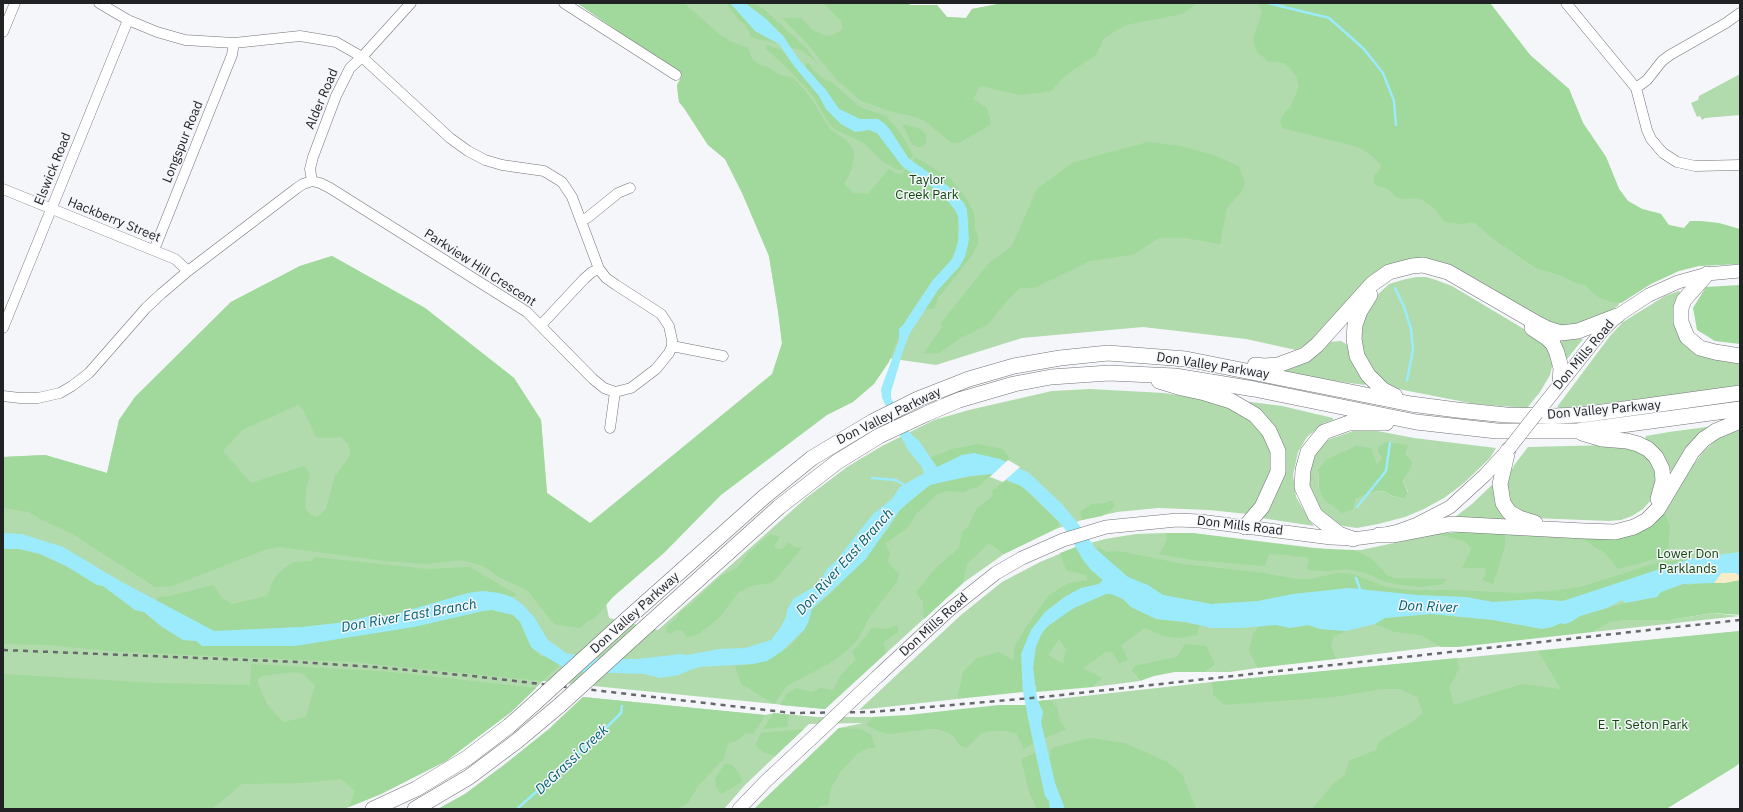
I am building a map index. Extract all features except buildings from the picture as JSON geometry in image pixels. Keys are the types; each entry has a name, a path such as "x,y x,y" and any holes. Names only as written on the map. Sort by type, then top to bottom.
{"highway":[{"path":"1186,359 1225,360 1264,366 1278,365 1291,360 1305,354 1317,345 1372,284 1389,272 1412,266 1423,265 1448,272 1548,329 1561,332 1578,331 1617,316"},
{"path":"1411,404 1383,390 1368,375 1357,356 1354,339 1355,325 1360,311 1369,296 1383,283 1402,274 1430,273 1447,279 1547,338 1553,344 1558,353 1561,368 1560,382"},
{"path":"1707,274 1684,300 1681,308 1681,322 1687,337 1700,348 1740,356"},
{"name":"Don Valley Parkway","path":"373,809 416,789 467,758 509,726 764,497 818,454 872,422 918,399 969,379 1006,368 1060,358 1108,353 1186,359 1411,404 1500,414 1553,416 1620,410 1740,393"},
{"name":"Don Valley Parkway","path":"415,809 469,778 517,742 802,489 837,462 879,436 959,400 1021,383 1051,377 1109,373 1175,376 1211,381 1416,422 1497,431 1577,431 1740,409"},
{"path":"1140,374 1182,388 1231,401 1255,415 1269,430 1278,451 1278,472 1262,507 1245,526"},
{"path":"1379,535 1394,534 1451,524 1615,532 1634,527 1647,520 1658,509 1692,452 1704,439 1716,431 1740,421"},
{"path":"1353,539 1339,534 1315,515 1302,487 1303,470 1308,452 1324,432 1349,423 1416,422"},
{"path":"1508,450 1501,474 1500,495 1509,512 1519,518 1542,524 1613,526 1637,519 1648,512 1655,504 1660,494 1663,481 1662,469 1656,457 1648,449 1638,444 1616,438 1602,439 1577,431"}],"main road":[{"name":"Don Mills Road","path":"739,809 766,781 878,676 976,588 996,573 1048,546 1106,527 1177,520 1200,521 1331,538 1353,539 1398,531 1417,524 1450,507 1485,475 1508,450 1547,398 1603,330 1617,316 1649,295 1678,282 1707,274 1740,271"}],"street":[{"path":"3,32 15,3"},
{"path":"99,3 128,20 157,32 185,40 234,43 300,36 336,42 362,57 450,138 468,151 491,162 508,166 536,169 555,177 567,188 581,220 599,269 606,278 661,314 671,332 672,346 670,353 656,369 630,388 615,392 610,428"},
{"name":"Alder Road","path":"312,181 310,169 313,157 336,96 350,68 362,57 411,3"},
{"path":"564,3 676,75"},
{"path":"1566,3 1636,88 1646,130 1651,139 1663,153 1677,162 1695,166 1740,165"},
{"path":"1636,88 1647,80 1662,61 1670,55 1726,23 1740,13"},
{"name":"Elswick Road","path":"3,328 128,20"},
{"name":"Longspur Road","path":"154,250 232,55 234,43"},
{"path":"3,396 38,398 60,393 72,386 89,373 146,308 188,271 297,188 312,181"},
{"name":"Parkview Hill Crescent","path":"312,181 330,188 527,312 542,325 599,385 615,392"},
{"path":"581,220 587,218 618,194 630,188"},
{"name":"Hackberry Street","path":"3,189 175,259 188,271"},
{"path":"542,325 584,279 592,272 599,269"},
{"path":"672,346 723,356"}],"green space":[{"path":"577,3 684,3 718,33 730,41 748,48 752,59 758,64 766,66 780,75 793,78 804,89 830,129 846,140 852,148 854,154 852,169 844,184 854,193 868,194 889,169 897,174 902,174 906,169 942,194 950,203 958,216 958,242 956,250 949,263 933,280 903,325 889,362 874,384 853,402 827,415 721,495 664,553 613,597 594,619 589,620 580,628 554,624 527,590 500,578 483,566 462,560 426,564 385,561 280,547 267,549 172,586 155,587 71,533 40,519 29,512 3,508 3,457 45,455 107,473 119,420 135,397 231,302 300,266 332,256 425,308 514,378 541,420 547,493 590,523 772,374 782,343 769,256 742,193 725,159 708,145 679,102 677,85 682,76","holes":["298,405 303,410 316,437 341,437 348,444 351,454 335,476 326,509 317,517 311,515 305,508 306,488 310,474 304,466 251,483 223,451 242,430"]},
{"name":"Taylor Creek Park","path":"578,3 908,3 910,5 937,5 947,17 966,18 972,9 1003,3 1490,3 1530,55 1569,89 1583,123 1606,157 1619,189 1628,201 1642,209 1661,214 1618,306 1588,324 1559,326 1415,259 1323,329 1304,346 1296,350 1246,339 1143,327 1022,338 936,365 782,343 769,256 743,194 725,159 708,145 679,102 677,85 682,76"},
{"path":"726,3 730,3 755,31 779,44 751,37 746,25 739,20"},
{"path":"745,3 754,3 765,10 805,47 818,64 802,50 792,48 783,36 765,18"},
{"path":"819,3 908,3 910,5 937,5 947,17 966,18 972,9 1003,3 1197,3 1182,14 1126,25 1104,38 1096,55 1066,75 1051,91 1021,95 980,86 973,99 987,108 991,124 961,142 952,143 925,121 912,116 889,111 860,100 836,79 806,42 782,18 802,18 811,29 823,35 831,36 842,30 842,22 826,6"},
{"path":"1258,3 1490,3 1530,55 1569,89 1583,123 1606,157 1619,189 1628,201 1642,209 1661,214 1669,225 1684,228 1690,221 1701,221 1719,223 1740,229 1740,264 1699,266 1679,271 1651,284 1621,303 1611,302 1598,297 1585,285 1536,268 1492,238 1474,222 1462,224 1445,222 1434,208 1419,198 1404,199 1396,197 1388,189 1376,185 1374,182 1374,176 1380,169 1381,165 1371,155 1358,147 1283,128 1280,122 1282,116 1291,106 1299,87 1296,76 1285,63 1268,61 1257,52 1253,40 1262,12"},
{"path":"767,45 782,50 819,96 826,109 832,114 860,132 869,130 877,133 904,168 903,170 897,170 881,160 864,143 834,129 811,93 765,48"},
{"path":"806,63 809,64 815,72 825,80 833,83 857,105 886,116 901,134 913,155 910,160 891,131 869,119 860,119 839,109 806,67"},
{"path":"1740,74 1740,115 1705,118 1702,120 1700,116 1697,117 1691,103 1698,100 1699,96"},
{"path":"902,124 920,129 926,134 926,141 923,147 918,147 912,144"},
{"path":"1148,142 1180,146 1211,154 1238,166 1245,183 1242,191 1227,208 1220,244 1185,238 1159,238 1132,255 1090,261 1034,288 1020,288 987,325 959,339 939,353 923,354 942,327 941,323 989,263 1012,246 1037,189 1074,162"},
{"path":"915,157 951,179 968,201 974,214 975,229 978,236 978,244 973,254 938,298 934,309 925,309 938,290 960,266 969,222 967,216 912,162"},
{"path":"332,256 425,308 514,378 541,420 547,493 590,523 609,618 658,630 806,498 847,467 882,446 934,420 969,410 1052,391 1090,389 1164,393 1195,398 1221,405 1241,414 1255,425 1265,436 1271,449 1273,470 1257,505 1247,514 1209,510 1158,508 1117,512 1082,520 1056,529 1004,554 963,583 825,709 543,681 511,712 446,761 381,794 344,809 3,809 3,457 45,455 107,473 119,420 135,397 231,302 300,266"},
{"path":"1417,277 1426,277 1452,286 1534,335 1549,349 1553,363 1550,375 1540,392 1527,408 1475,404 1393,388 1371,367 1364,353 1361,334 1364,318 1371,301 1389,284"},
{"path":"1740,285 1740,344 1715,341 1697,330 1693,308 1706,287"},
{"path":"1679,291 1683,296 1679,333 1740,361 1740,386 1578,407 1557,407 1610,336 1623,322 1665,296"},
{"path":"1560,336 1583,339 1564,363 1556,341"},
{"path":"1341,341 1348,345 1366,383 1365,385 1327,380 1280,371 1328,342"},
{"path":"1243,401 1282,406 1333,418 1333,420 1324,423 1307,437 1298,452 1293,475 1296,497 1314,526 1261,518 1283,466"},
{"path":"1714,426 1672,471 1669,470 1666,460 1659,451 1645,440 1646,436"},
{"path":"1362,428 1414,438 1496,448 1490,458 1464,483 1444,498 1405,517 1357,528 1343,526 1328,519 1329,517 1320,509 1313,496 1309,482 1309,469 1313,458 1322,444 1330,439","holes":["1382,457 1409,472 1403,481 1408,492 1403,499 1390,495 1385,491 1373,492 1338,509 1332,505 1319,489 1318,470 1377,466"]},
{"name":"Lower Don Parklands","path":"1740,429 1740,606 1669,620 1713,613 1740,616 1593,632 1598,629 1484,641 1336,659 1303,653 1252,657 1257,668 1230,672 1206,672 1215,665 1132,672 1140,681 1093,687 1101,678 959,693 957,699 859,710 961,615 1002,582 1040,562 1076,547 1105,539 1136,534 1166,533 1192,533 1332,550 1361,550 1436,534 1464,532 1579,537 1664,511 1693,465 1705,450 1717,439"},
{"path":"1386,442 1408,445 1405,454 1412,462 1409,472 1403,481 1408,493 1403,499 1390,495 1385,491 1373,492 1355,500 1353,509 1342,513 1325,500 1319,489 1318,470 1326,460 1356,446 1371,448 1377,465 1382,457 1378,452 1378,448"},
{"path":"978,444 1003,449 1010,459 1007,462 1000,459 937,467 930,458 952,449"},
{"path":"1611,445 1636,450 1646,456 1652,462 1658,477 1651,500 1643,509 1632,516 1621,520 1609,521 1533,518 1514,507 1508,497 1506,486 1509,474 1528,447"},
{"path":"992,474 978,487 969,489 965,492 948,491 937,494 917,513 908,527 885,544 890,553 887,561 899,574 897,582 871,615 857,640 850,648 830,663 787,686 774,704 741,684 735,666 753,664 781,652 791,645 804,630 808,623 812,609 834,591 889,528 900,510 930,485 949,480"},
{"path":"1497,480 1512,520 1451,520 1472,504"},
{"path":"1005,481 1021,486 1060,523 1055,529 1004,554 989,543 967,564 963,583 924,619 923,602 916,592 936,568 959,548 962,532 968,527 977,508 989,499 993,495 992,491"},
{"path":"1113,501 1114,505 1112,510 1102,516 1082,520 1080,512 1091,504"},
{"path":"1664,511 1670,527 1668,551 1656,558 1641,563 1618,569 1605,553 1579,537"},
{"path":"1464,532 1505,533 1505,546 1493,584 1482,580 1486,574 1485,568 1462,568 1472,548 1462,540 1436,534"},
{"path":"1166,533 1192,533 1309,548 1352,550 1365,555 1374,561 1387,575 1394,578 1446,579 1444,584 1422,587 1402,585 1386,582 1366,573 1346,569 1326,571 1307,570 1309,558 1287,555 1269,554 1265,566 1193,560 1159,554 1167,540"},
{"path":"770,534 780,537 774,546 778,550 784,548 789,542 794,547 802,548 772,583 751,586 739,592 718,619 698,634 687,638 684,632 680,630 676,630 671,634 666,632 667,626 676,619 681,611 689,606 720,577 738,567 749,552"},
{"path":"1076,547 1091,570 1103,580 1099,584 1081,588 1066,596 1045,612 1031,630 1021,654 1023,692 957,699 963,672 977,658 999,652 1013,660 1015,646 1026,627 1049,595 1069,583 1088,580 1086,575 1066,570 1060,553"},
{"path":"1099,548 1107,552 1119,551 1183,564 1264,573 1296,579 1311,579 1337,573 1353,574 1386,587 1409,590 1519,593 1581,587 1656,563 1693,558 1563,601 1536,599 1493,602 1466,597 1416,595 1349,588 1293,594 1258,601 1211,604 1163,595 1148,585 1136,582 1121,573 1096,549"},
{"path":"3,549 19,549 40,554 66,566 97,585 103,586 135,610 144,612 162,627 183,640 196,641 202,646 273,646 369,634 492,610 513,615 520,622 531,647 541,656 546,656 559,665 543,681 353,662 121,652 48,645 3,644"},
{"path":"315,557 426,569 470,567 517,595 512,597 499,593 483,591 468,593 389,616 369,616 346,622 302,627 214,631 156,601 160,596 165,597 213,585 222,598 232,604 267,596 274,579 284,568 294,562 312,561"},
{"path":"1740,580 1740,615 1713,613 1669,620 1623,620 1609,622 1593,632 1458,647 1441,647 1421,635 1395,632 1375,624 1385,618 1431,614 1493,620 1542,629 1561,623 1565,624 1580,616 1625,603 1657,597 1661,592 1683,584 1690,585 1705,582 1725,583"},
{"path":"1106,594 1111,594 1123,599 1131,607 1156,619 1200,625 1197,635 1178,638 1163,636 1145,628 1121,645 1128,660 1119,663 1113,652 1106,652 1083,668 1102,678 1093,687 1036,692 1033,667 1036,646 1042,633 1048,626 1073,608","holes":["1059,639 1066,649 1063,664 1048,655"]},
{"path":"898,625 898,632 884,642 886,653 825,709 780,705 787,694 796,688 812,692 820,688 833,690 841,675 856,659 852,652 868,634 871,628 886,629"},
{"path":"1276,625 1290,628 1308,625 1320,629 1346,631 1333,637 1331,646 1336,659 1257,668 1249,651 1253,634 1259,626"},
{"name":"E. T. Seton Park","path":"1740,631 1740,762 1736,766 1666,809 754,809 839,728 863,723 809,724 745,785 724,809 438,809 465,794 504,765 549,729 583,697 765,715 774,713 817,717 872,717 868,723 961,709 1026,705 1038,701 1212,682"},
{"path":"1740,631 1740,762 1736,766 1666,809 1312,809 1333,784 1345,775 1349,761 1376,750 1380,741 1415,720 1423,713 1417,697 1401,689 1381,689 1334,697 1225,705 1213,695 1212,682 1457,658 1459,669 1449,687 1454,705 1522,684 1561,689 1538,651"},
{"path":"1185,644 1206,646 1215,665 1206,672 1175,672 1154,676 1140,681 1132,672 1134,666 1177,657"},
{"path":"251,664 392,672 536,688 511,712 446,761 381,794 349,807 355,791 341,779 303,783 242,784 212,809 3,809 3,674 156,683 250,685","holes":["294,672 303,674 315,685 306,717 283,722 267,704 258,684 258,679 262,676"]},
{"path":"583,697 765,715 753,734 746,733 738,740 728,744 724,758 698,786 688,803 677,809 438,809 465,794 504,765 549,729"},
{"path":"1050,700 1057,707 1060,721 1066,729 1045,738 1041,721 1043,712 1038,701"},
{"path":"999,705 1026,705 1033,743 1024,749 1016,733 989,731 981,734 966,748 959,745 956,739 949,733 938,729 889,734 866,725 872,717 908,715"},
{"path":"774,713 789,715 787,727 763,729"},
{"path":"839,728 860,729 870,734 876,748 868,748 857,754 841,771 831,788 828,805 819,806 818,809 754,809"},
{"path":"804,729 775,756 763,752 755,745 761,733"},
{"path":"1090,738 1125,743 1167,762 1182,774 1196,809 1065,809 1055,783 1049,759 1052,748"},
{"path":"1035,753 1045,796 1049,801 1050,809 1037,809 1029,792 1021,759"},
{"path":"727,764 732,765 741,776 742,782 721,794 716,786 715,779 723,766"}],"sand":[{"path":"1721,573 1736,573 1740,576 1740,580 1725,583 1714,583"}],"water":[{"path":"730,3 745,3 765,18 783,36 800,61 826,90 839,109 860,119 878,119 885,124 908,158 948,186 964,203 967,210 969,240 965,257 960,266 938,290 910,333 891,392 891,398 910,433 919,441 937,467 962,455 974,453 1000,459 1029,473 1062,504 1096,549 1128,577 1148,585 1163,595 1211,604 1258,601 1293,594 1349,588 1416,595 1466,597 1493,602 1536,599 1563,601 1693,558 1740,552 1740,576 1736,573 1721,573 1714,583 1683,584 1661,592 1657,597 1625,603 1622,600 1607,608 1580,616 1571,622 1565,624 1561,623 1542,629 1493,620 1431,614 1385,618 1375,624 1346,631 1320,629 1308,625 1290,628 1276,625 1241,628 1211,628 1186,622 1156,619 1131,607 1123,599 1111,594 1106,594 1074,608 1048,626 1042,633 1036,646 1033,667 1038,701 1043,712 1041,722 1055,783 1065,809 1050,809 1049,801 1045,796 1023,692 1021,654 1031,630 1045,612 1066,596 1081,588 1099,584 1103,580 1091,570 1083,560 1060,523 1034,497 1021,486 992,474 970,476 930,485 910,501 900,510 865,560 812,609 808,623 804,630 781,652 767,661 753,664 700,667 679,675 660,678 644,674 584,672 563,667 531,647 520,622 513,615 492,610 414,627 295,646 202,646 196,641 183,640 162,627 144,612 135,610 103,586 97,585 66,566 40,554 19,549 3,549 3,533 22,534 63,547 120,581 214,631 302,627 346,622 369,616 389,616 468,593 483,591 499,593 512,597 522,604 534,617 548,640 566,653 575,655 601,659 637,659 681,654 687,655 719,649 745,648 771,640 786,617 787,610 793,599 812,588 822,578 827,569 835,562 873,514 891,500 900,487 924,473 922,467 908,450 901,437 882,398 881,389 899,340 899,329 933,280 953,258 958,242 959,227 958,216 955,210 942,194 902,166 877,133 869,130 855,132 841,124 826,109 819,96 794,66 779,44 755,31"}],"pier":[{"path":"1008,460 1020,467 1003,482 990,477"}],"waterway":[{"path":"1268,3 1329,18 1364,49 1383,73 1394,101 1396,125"},
{"path":"1395,288 1404,307 1411,329 1413,350 1407,380"},
{"path":"1357,507 1386,471 1390,443"},
{"path":"872,478 896,480 906,486"},
{"path":"1356,578 1361,592"},
{"name":"DeGrassi Creek","path":"517,809 536,792 542,790 544,784 555,778 558,771 602,732 621,713 622,706"}],"railway":[{"path":"3,650 297,662 374,667 472,676 792,713 872,712 1043,697 1740,620"}],"water label":[{"name":"Don River East Branch","path":"845,562"},
{"name":"Don River","path":"1428,607"},
{"name":"Don River East Branch","path":"409,616"}]}
